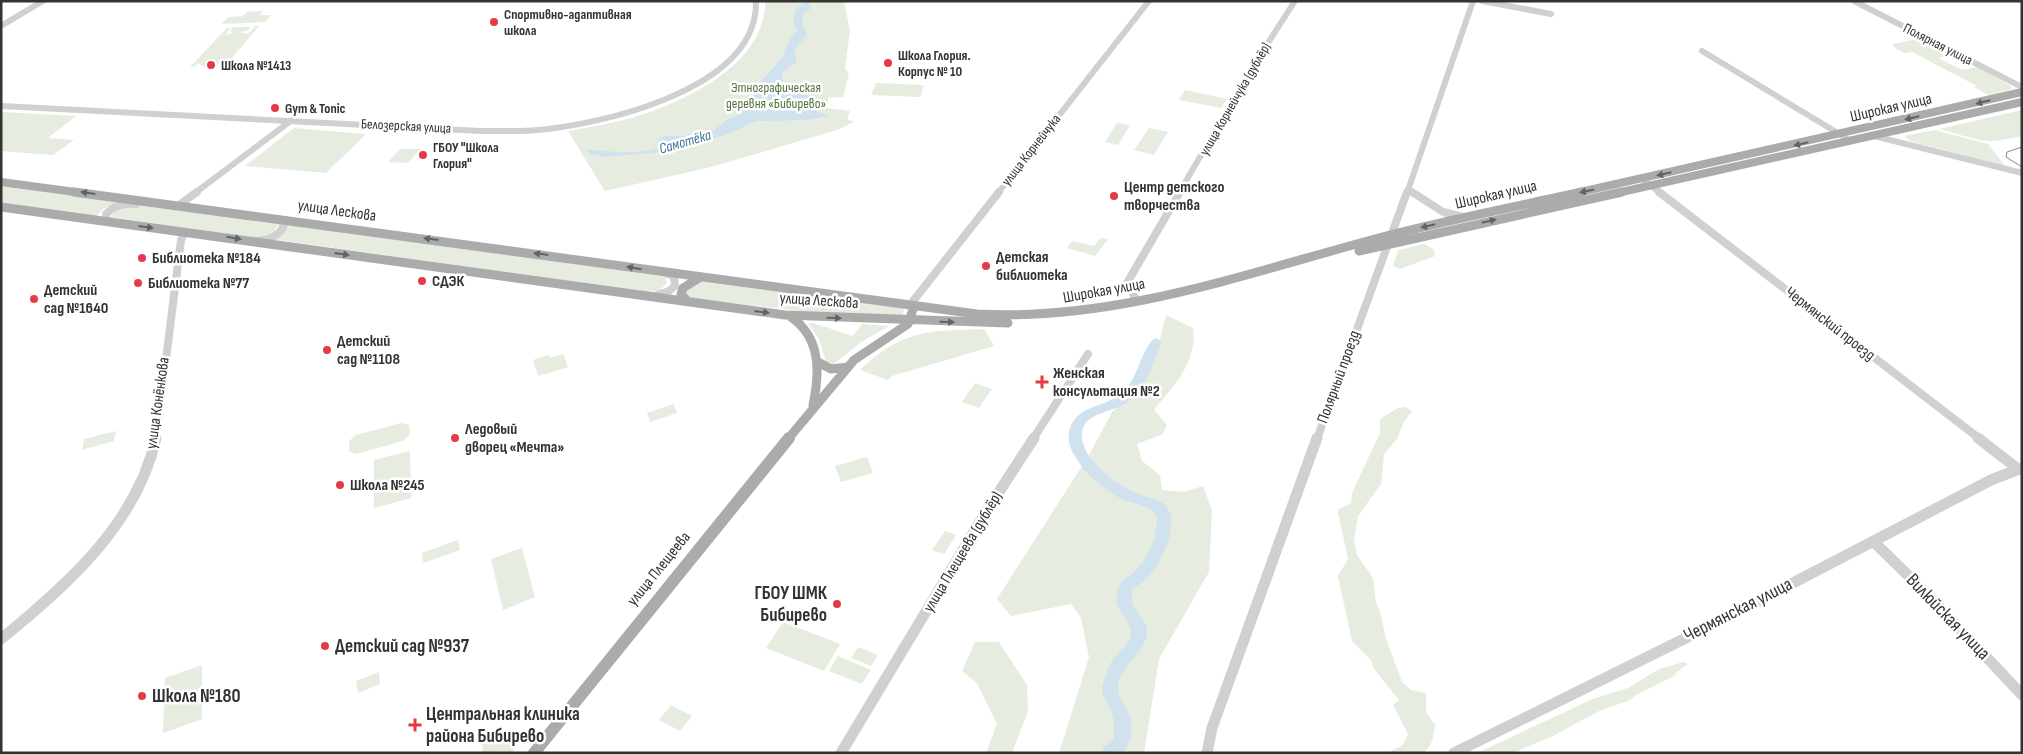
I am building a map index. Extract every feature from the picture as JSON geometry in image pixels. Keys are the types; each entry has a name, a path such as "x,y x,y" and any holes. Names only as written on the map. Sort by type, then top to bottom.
{"main road":[{"name":"Широкая улица","path":"977,314 1047,315 1137,301 1230,281 1390,239 1609,186 1841,135 2022,92"},
{"name":"Широкая улица","path":"1469,221 1651,186 2022,102"},
{"name":"улица Лескова","path":"1,182 589,260 668,274 912,303 977,314"},
{"path":"1609,186 1622,189 1620,192"},
{"name":"улица Лескова","path":"1,207 785,315 984,323"},
{"name":"Широкая улица","path":"984,323 1072,318 1200,295 1390,239"},
{"path":"688,302 681,294 682,288 686,284 700,278"},
{"path":"910,321 912,303"},
{"path":"785,315 800,322 810,338 818,362 813,408"},
{"name":"улица Плещеева","path":"534,753 848,366 872,346 893,334 910,321"},
{"path":"818,362 831,369 848,366"}],"street":[{"path":"1,26 43,1"},
{"name":"Белозерская улица","path":"1,106 507,131 551,129 620,115 678,93 722,67 742,46 755,14 756,1"},
{"name":"улица Корнейчука","path":"912,303 1149,1"},
{"name":"улица Корнейчука (дублёр)","path":"1137,301 1127,283 1248,74 1295,1"},
{"name":"Полярный проезд","path":"1207,753 1212,728 1408,189 1473,1"},
{"path":"1482,1 1550,14"},
{"name":"Полярная улица","path":"1854,1 2022,87"},
{"path":"1702,51 1850,141"},
{"path":"179,205 292,120"},
{"path":"1907,128 1897,132 1901,140 1909,143"},
{"path":"1874,136 1909,143 2022,173"},
{"name":"Чермянский проезд","path":"1642,179 2020,469"},
{"path":"1408,189 1443,212 1469,221"},
{"path":"107,222 107,212 119,206 166,203"},
{"path":"256,241 266,239 282,230 283,222 279,218"},
{"name":"улица Конёнкова","path":"1,639 58,591 96,549 120,517 147,469 158,426 170,312 181,240 185,232"},
{"path":"652,297 669,291 675,286 674,276 668,274"},
{"name":"улица Плещеева (дублёр)","path":"841,753 999,492 1088,354"},
{"name":"Чермянская улица","path":"1454,753 1873,542 1991,480 2020,469"},
{"name":"Вилюйская улица","path":"1873,542 1931,598 2022,695"}],"green space":[{"name":"Этнографическая деревня «Бибирево»","path":"765,1 844,1 850,31 845,68 849,74 843,97 828,98 827,108 850,111 847,119 854,122 837,130 711,167 605,191 568,131 627,119 655,110 699,90 719,77 738,61 752,43 762,23"},
{"path":"263,11 258,18 261,15 271,15 266,22 222,24 228,17 242,16 240,19 247,12"},
{"path":"255,26 259,26 225,66 221,66 224,62 204,67 198,63 195,67 190,67 227,28 231,28 225,35 234,33 230,32 233,27 251,27 247,31 240,32 248,34"},
{"path":"1922,38 1953,54 1938,58 1962,70 1978,67 2011,86 2012,89 1988,95 1974,87 1977,86 1912,52 1904,53 1895,48 1893,44"},
{"path":"876,83 924,85 920,97 871,95"},
{"path":"1185,90 1227,99 1221,108 1179,100"},
{"path":"2022,110 2022,136 2019,137 1985,141 1939,129"},
{"path":"1,112 76,116 48,138 74,140 53,155 1,151"},
{"path":"1117,123 1130,125 1118,145 1105,142"},
{"path":"294,128 366,134 326,173 245,166"},
{"path":"1149,128 1168,132 1154,155 1134,150"},
{"path":"1934,130 1988,144 2005,166 1910,141 1904,136"},
{"path":"400,149 420,149 408,163 388,162"},
{"path":"1,186 118,201 103,209 97,216 1,203"},
{"path":"133,205 278,223 278,225 273,233 256,238 111,217 113,211"},
{"path":"289,225 661,276 665,277 667,283 659,291 647,292 271,239 285,231"},
{"path":"1101,238 1108,239 1095,256 1067,248 1072,241 1094,246"},
{"path":"1425,244 1434,250 1435,256 1400,269 1393,266 1398,250"},
{"path":"702,280 904,308 903,315 817,313 688,298 685,296 685,288"},
{"path":"1166,315 1193,328 1192,352 1183,372 1154,410 1167,425 1163,434 1137,444 1142,461 1160,475 1162,490 1183,492 1203,486 1212,510 1209,572 1159,659 1144,753 1059,753 1089,657 1081,618 1071,604 1011,616 997,599 1089,455 1112,412 1141,383 1158,347"},
{"path":"808,323 853,336 862,324 889,326 861,342 834,364 826,362 819,339"},
{"path":"984,329 994,346 892,376 888,380 860,370 890,347 917,335 947,330"},
{"path":"563,354 568,367 538,376 533,360 548,355 550,358"},
{"path":"975,383 992,389 979,408 962,402"},
{"path":"673,404 677,413 650,422 647,413"},
{"path":"1405,407 1412,411 1404,422 1397,439 1384,454 1381,484 1358,516 1354,540 1357,555 1373,578 1376,603 1380,611 1386,639 1402,682 1411,690 1426,693 1426,712 1435,725 1433,738 1426,751 1422,753 1387,753 1403,745 1408,734 1393,705 1399,700 1374,669 1371,660 1352,641 1338,576 1348,559 1338,512 1339,509 1351,503 1352,493 1380,433 1380,419 1398,408"},
{"path":"402,423 409,425 410,434 403,441 356,454 349,451 349,441 356,435"},
{"path":"116,431 114,441 82,450 84,439"},
{"path":"410,451 411,498 374,508 374,460"},
{"path":"867,457 873,473 841,482 835,466"},
{"path":"945,531 956,535 944,554 932,550"},
{"path":"458,540 460,550 423,563 422,553"},
{"path":"522,548 535,597 503,610 491,559"},
{"path":"783,622 840,644 824,671 766,648"},
{"path":"975,642 999,642 1027,685 1028,711 1012,753 986,753 997,724 977,683 962,671"},
{"path":"858,647 878,655 871,666 851,658"},
{"path":"838,656 871,670 862,684 829,671"},
{"path":"1683,662 1688,664 1674,674 1676,675 1636,695 1630,700 1599,711 1551,737 1513,753 1477,753 1595,698 1628,688 1659,669"},
{"path":"202,665 202,719 163,733 165,678"},
{"path":"379,672 380,684 358,693 356,681"},
{"path":"671,705 692,716 680,731 659,720"},
{"path":"491,731 498,733 513,732 520,737 512,753 481,753 483,750 480,739"}],"water":[{"name":"Самотёка","path":"806,1 810,1 810,9 803,14 802,23 807,35 794,50 797,63 788,67 782,74 783,81 775,86 793,85 810,88 811,95 802,104 828,116 808,120 756,121 728,134 670,151 605,157 590,154 586,149 623,152 652,150 659,147 658,141 663,136 683,136 714,130 730,118 742,113 741,107 753,101 756,85 783,56 789,42 798,30 793,24 795,10"}],"waterway":[{"path":"1110,753 1122,742 1121,715 1110,690 1118,665 1134,647 1139,634 1137,624 1125,604 1125,590 1128,585 1146,570 1155,556 1163,531 1164,516 1163,511 1156,505 1137,500 1125,494 1095,472 1080,453 1075,433 1082,418 1094,411 1115,404 1134,388 1156,342"}],"tram line":[{"path":"2022,147 2007,152 2006,157 2022,167"}],"place":[{"name":"Спортивно-адаптивная школа","path":"494,22"},
{"name":"Школа Глория. Корпус № 10","path":"888,63"},
{"name":"Школа №1413","path":"211,65"},
{"name":"Gym & Tonic","path":"275,108"},
{"name":"ГБОУ \"Школа Глория\"","path":"423,155"},
{"name":"Центр детского творчества","path":"1114,196"},
{"name":"Библиотека №184","path":"142,258"},
{"name":"Детская библиотека","path":"986,266"},
{"name":"СДЭК","path":"422,281"},
{"name":"Библиотека №77","path":"138,283"},
{"name":"Детский сад №1640","path":"34,299"},
{"name":"Детский сад №1108","path":"327,350"},
{"name":"Женская консультация №2","path":"1042,382"},
{"name":"Ледовый дворец «Мечта»","path":"455,438"},
{"name":"Школа №245","path":"340,485"},
{"name":"ГБОУ ШМК Бибирево","path":"837,604"},
{"name":"Детский сад №937","path":"325,646"},
{"name":"Школа №180","path":"142,696"},
{"name":"Центральная клиника района Бибирево","path":"415,725"}]}
